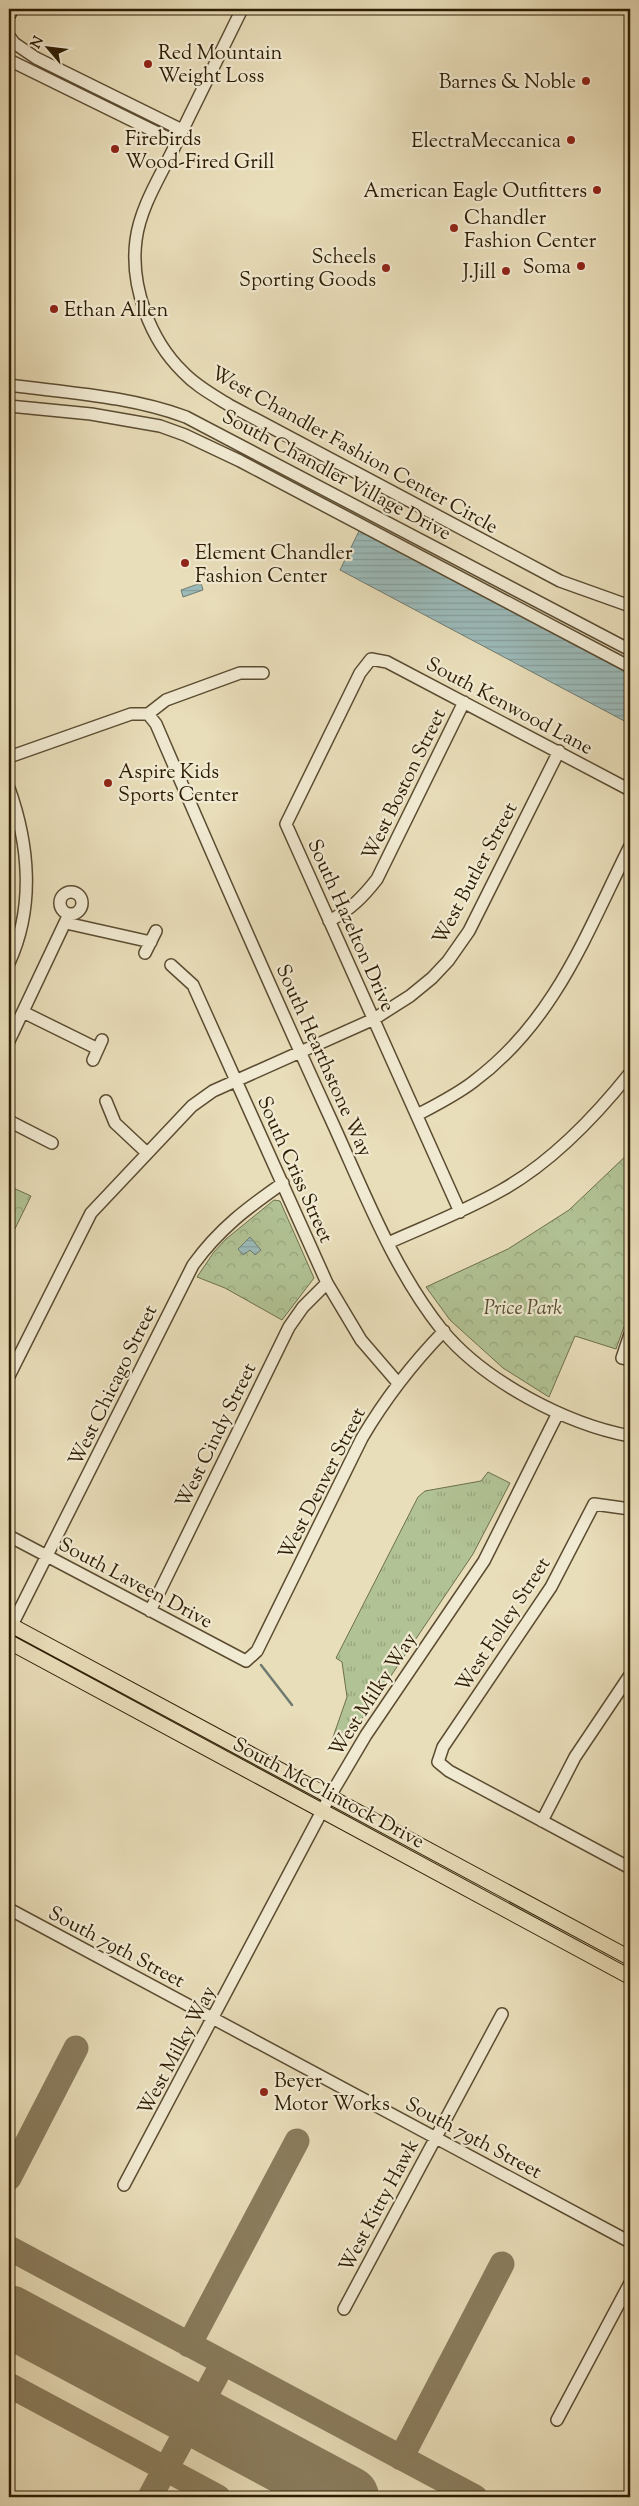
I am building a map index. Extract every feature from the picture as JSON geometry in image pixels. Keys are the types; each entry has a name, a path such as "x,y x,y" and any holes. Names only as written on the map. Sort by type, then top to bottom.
{"main road":[{"path":"9,14 11,9"},
{"name":"South McClintock Drive","path":"10,1627 330,1796 630,1958"},
{"name":"South McClintock Drive","path":"9,1642 630,1977"}],"street":[{"name":"West Chandler Fashion Center Circle","path":"242,9 148,201 136,240 137,284 150,325 160,344 182,372 209,393 229,405 554,578 606,599 630,606"},
{"path":"9,36 14,43 36,58 182,130"},
{"path":"9,60 176,142"},
{"name":"South Chandler Village Drive","path":"9,385 134,401 186,416 630,650"},
{"name":"South Chandler Village Drive","path":"9,406 128,420 185,435 248,465 630,666"},
{"name":"South Kenwood Lane","path":"371,659 387,662 630,790"},
{"name":"South Hazelton Drive","path":"371,659 360,673 286,824 460,1212"},
{"path":"9,757 131,714 148,714 166,700 240,673 263,673"},
{"name":"West Boston Street","path":"329,921 344,913 362,899 377,879 464,702"},
{"name":"South Hearthstone Way","path":"148,714 156,724 300,1052 388,1243 408,1282 444,1331 492,1374 530,1399 558,1413 576,1421 630,1436"},
{"name":"West Butler Street","path":"9,1376 85,1222 98,1204 192,1106 213,1091 236,1080 374,1019 410,996 432,978 469,932 559,751"},
{"path":"9,788 25,843 26,873 21,925 9,963"},
{"path":"417,1115 472,1083 501,1059 533,1026 566,974 630,846"},
{"path":"9,1041 68,919 153,937 145,953"},
{"name":"South Criss Street","path":"172,965 192,986 327,1283 361,1340 398,1383"},
{"path":"23,1012 98,1049"},
{"path":"388,1243 460,1212 523,1177 564,1144 602,1107 630,1074"},
{"path":"106,1101 114,1123 147,1153"},
{"path":"9,1121 52,1143"},
{"name":"West Chicago Street","path":"10,1627 48,1556 193,1265 211,1240 239,1214 283,1183"},
{"name":"West Cindy Street","path":"150,1611 289,1327 303,1307 327,1283"},
{"name":"West Denver Street","path":"246,1661 257,1651 362,1438 398,1383 444,1331"},
{"path":"630,1334 622,1358 630,1360"},
{"name":"West Milky Way","path":"124,2185 214,2019 330,1796 366,1735 484,1561 558,1413"},
{"name":"West Folley Street","path":"542,1821 449,1771 438,1762 443,1747 551,1588 594,1504 630,1509"},
{"name":"South Laveen Drive","path":"9,1536 246,1661"},
{"path":"630,1675 576,1757 542,1821 630,1868"},
{"name":"South 79th Street","path":"10,1913 214,2019 630,2242"},
{"name":"West Kitty Hawk","path":"344,2309 502,2014"},
{"path":"556,2420 630,2283"}],"green space":[{"name":"Price Park","path":"630,1152 630,1310 616,1349 575,1336 549,1397 503,1368 450,1320 426,1287 508,1249 569,1210"},
{"path":"9,1186 31,1196 9,1241"},
{"path":"274,1200 280,1201 314,1278 282,1320 225,1288 197,1277 214,1252 226,1239"},
{"path":"488,1472 510,1483 473,1554 343,1747 332,1740 347,1697 342,1662 336,1658 418,1497 425,1491 481,1481"}],"water":[{"path":"359,531 630,674 630,724 340,570"},
{"path":"201,583 203,590 183,597 181,590"},
{"path":"250,1237 261,1250 255,1255 250,1250 243,1255 238,1249"}],"waterway":[{"path":"261,1665 292,1705"}],"taxiway":[{"path":"9,2178 76,2048"},
{"path":"189,2345 297,2141"},
{"path":"9,2248 475,2497"},
{"path":"401,2458 502,2264"},
{"path":"166,2469 223,2363"},
{"path":"9,2385 218,2497"},
{"path":"150,2497 165,2469"}],"runway":[{"path":"9,2316 348,2497"}],"place":[{"name":"Red Mountain Weight Loss","path":"148,64"},
{"name":"Barnes & Noble","path":"586,81"},
{"name":"ElectraMeccanica","path":"571,140"},
{"name":"Firebirds Wood-Fired Grill","path":"115,149"},
{"name":"American Eagle Outfitters","path":"597,190"},
{"name":"Chandler Fashion Center","path":"454,228"},
{"name":"Soma","path":"581,266"},
{"name":"Scheels Sporting Goods","path":"386,268"},
{"name":"J.Jill","path":"506,271"},
{"name":"Ethan Allen","path":"54,309"},
{"name":"Element Chandler Fashion Center","path":"185,563"},
{"name":"Aspire Kids Sports Center","path":"108,783"},
{"name":"Beyer Motor Works","path":"264,2092"}]}
